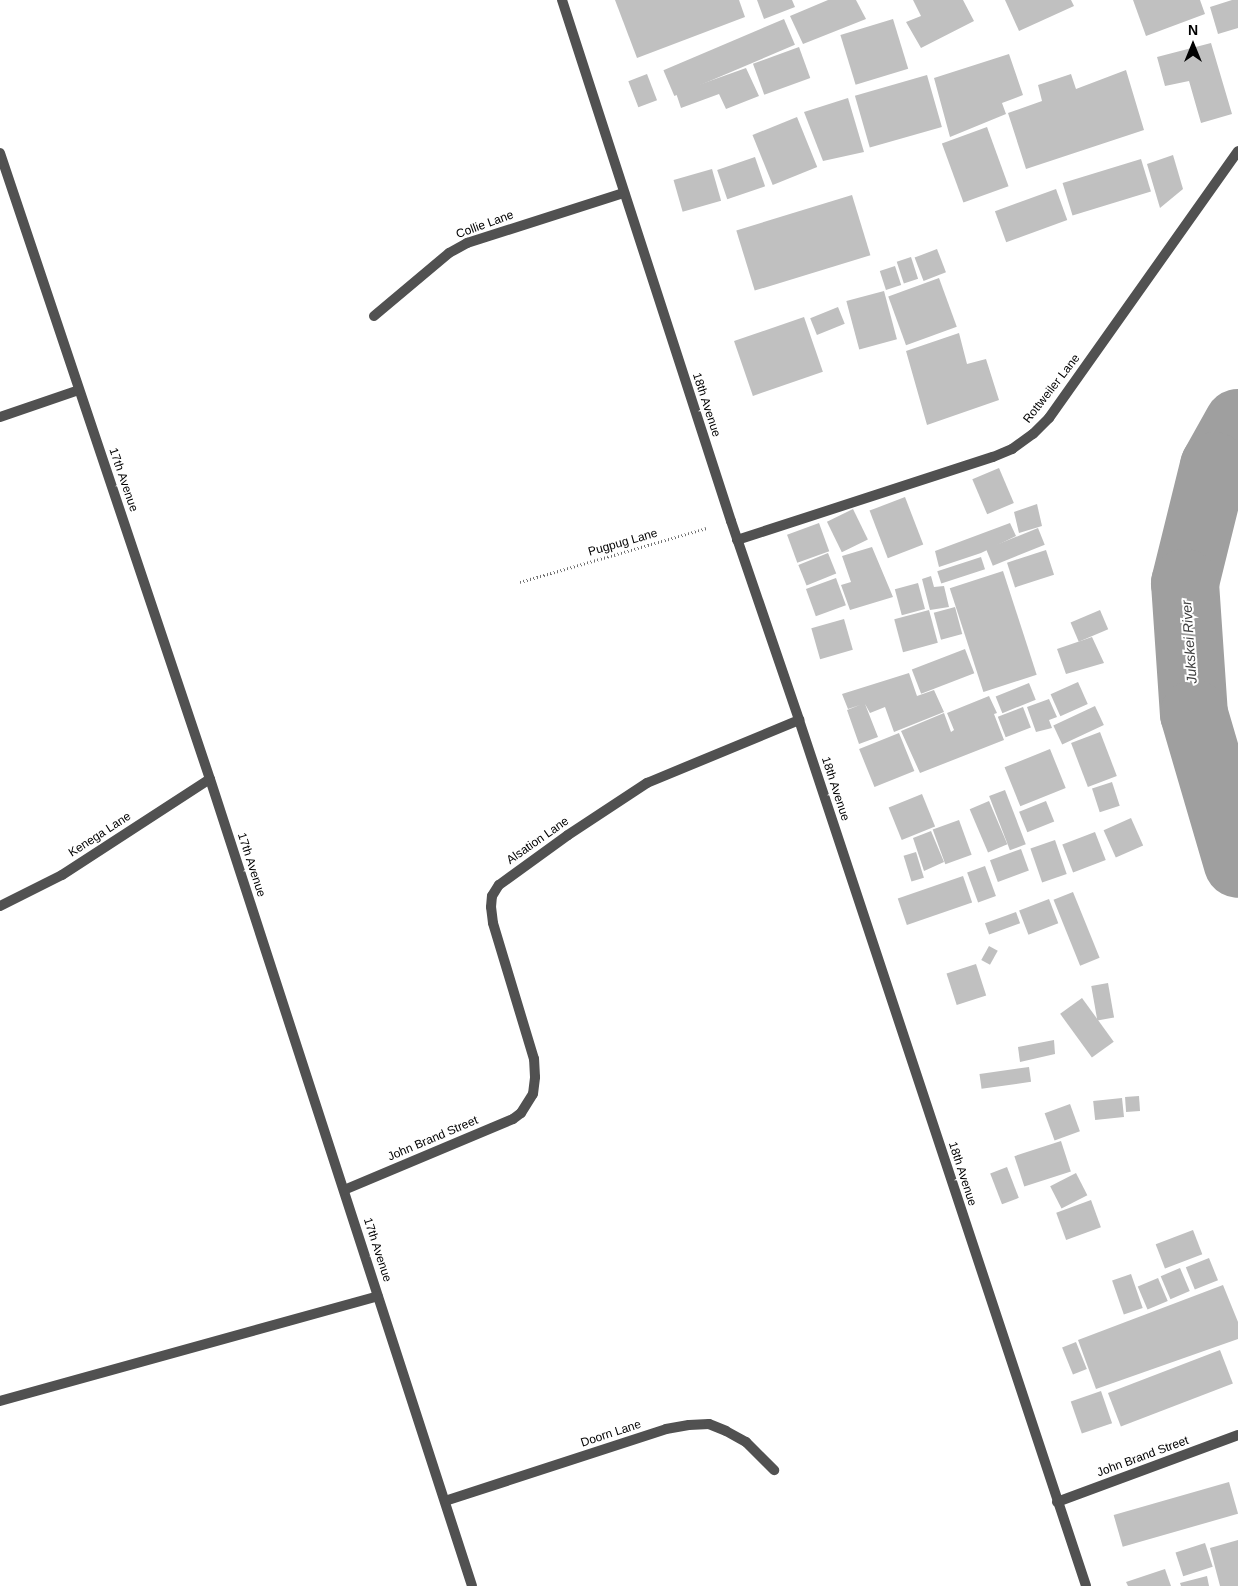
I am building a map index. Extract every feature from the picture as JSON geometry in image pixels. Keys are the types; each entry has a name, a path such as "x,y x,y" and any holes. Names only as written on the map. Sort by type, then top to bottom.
{"street":[{"name":"18th Avenue","path":"562,0 737,540 799,720 1086,1586"},
{"name":"Rottweiler Lane","path":"737,540 993,457 1012,449 1033,434 1054,410 1238,151"},
{"name":"17th Avenue","path":"0,153 210,779 472,1586"},
{"name":"Collie Lane","path":"374,316 449,253 467,243 624,193"},
{"path":"0,417 78,390"},
{"name":"Alsation Lane","path":"527,1105 533,1094 535,1077 534,1059 493,923 490,907 492,896 499,885 568,834 647,783 799,720"},
{"name":"Kenega Lane","path":"0,906 62,875 210,779"},
{"name":"John Brand Street","path":"344,1190 513,1119 527,1105"},
{"path":"0,1401 378,1296"},
{"name":"Doorn Lane","path":"445,1501 666,1429 689,1425 709,1424 726,1431 746,1442 774,1470"},
{"name":"John Brand Street","path":"1057,1502 1238,1436"}],"path":[{"name":"Pugpug Lane","path":"520,582 731,521"}],"building":[{"path":"615,0 739,0 745,17 637,58"},
{"path":"757,0 792,0 795,7 764,19"},
{"path":"828,0 856,0 866,19 803,44 790,16"},
{"path":"913,0 963,0 974,21 921,48 906,22 921,16"},
{"path":"1005,0 1071,0 1074,6 1019,31"},
{"path":"1133,0 1200,0 1205,14 1146,36"},
{"path":"1238,0 1238,28 1218,34 1210,7"},
{"path":"784,19 795,45 674,96 663,70"},
{"path":"893,19 908,69 856,85 840,35"},
{"path":"1211,43 1232,114 1201,123 1189,81 1165,86 1157,57"},
{"path":"799,47 810,78 764,95 753,64"},
{"path":"1009,54 1023,95 1002,103 1006,114 950,137 934,78"},
{"path":"746,68 759,96 726,109 719,94 681,108 676,93"},
{"path":"1126,70 1144,130 1026,169 1008,113 1042,101 1038,85 1071,74 1076,89"},
{"path":"647,74 657,100 638,107 628,81"},
{"path":"927,75 942,127 870,148 855,96"},
{"path":"848,98 864,152 823,161 804,112"},
{"path":"797,117 817,167 773,185 752,135"},
{"path":"987,127 1009,186 963,203 942,143"},
{"path":"1173,155 1183,189 1160,208 1147,164"},
{"path":"755,157 765,186 727,199 717,170"},
{"path":"1141,159 1151,192 1073,215 1063,183"},
{"path":"712,169 721,201 683,212 674,180"},
{"path":"1056,189 1067,220 1006,242 995,211"},
{"path":"852,195 870,255 755,291 736,230"},
{"path":"937,249 946,272 924,281 915,258"},
{"path":"911,257 918,279 904,284 897,262"},
{"path":"895,266 901,285 886,290 880,271"},
{"path":"939,278 957,327 906,345 888,296"},
{"path":"884,291 897,339 859,349 846,301"},
{"path":"838,307 845,324 817,335 810,318"},
{"path":"804,317 823,372 753,396 734,341"},
{"path":"959,333 967,364 986,359 999,400 927,425 906,351"},
{"path":"999,468 1014,503 987,514 972,479"},
{"path":"905,497 923,545 888,558 870,511"},
{"path":"1037,504 1042,526 1019,533 1014,512"},
{"path":"853,509 868,540 842,552 827,522"},
{"path":"819,523 829,551 797,563 787,535"},
{"path":"1010,523 1016,536 981,553 939,567 935,551"},
{"path":"1038,528 1045,545 993,566 986,549"},
{"path":"872,547 893,597 850,610 841,585 851,582 842,556"},
{"path":"1046,550 1054,575 1015,587 1007,563"},
{"path":"828,553 836,573 807,585 798,565"},
{"path":"981,557 985,569 941,584 937,571"},
{"path":"1003,571 1037,675 983,692 950,588"},
{"path":"931,576 934,587 944,586 949,607 930,610 922,579"},
{"path":"836,578 846,605 816,616 806,589"},
{"path":"918,583 925,609 902,615 895,589"},
{"path":"955,607 962,634 941,640 934,613"},
{"path":"929,610 938,643 903,652 894,619"},
{"path":"1100,610 1108,629 1079,642 1071,623"},
{"path":"844,619 853,650 820,659 811,628"},
{"path":"1092,637 1104,663 1066,674 1057,649"},
{"path":"965,649 974,673 921,694 912,669"},
{"path":"909,673 917,696 934,690 944,712 894,732 885,707 870,713 865,704 878,737 859,744 847,710 860,705 848,709 842,694"},
{"path":"1078,682 1088,704 1060,716 1051,694"},
{"path":"1029,683 1036,700 1002,713 996,696"},
{"path":"989,696 997,713 994,714 1004,740 920,773 901,731 944,713 951,732 954,730 947,713"},
{"path":"1049,699 1057,717 1049,720 1052,728 1036,732 1027,707"},
{"path":"1095,706 1104,725 1062,744 1053,725"},
{"path":"1023,707 1031,728 1006,737 998,717"},
{"path":"1100,732 1117,776 1088,787 1071,743"},
{"path":"899,733 914,771 874,787 859,749"},
{"path":"1050,749 1066,788 1020,806 1005,767"},
{"path":"1112,782 1120,806 1100,812 1092,788"},
{"path":"1005,790 1026,844 1010,850 989,796"},
{"path":"922,794 935,826 902,840 889,807"},
{"path":"989,801 1007,844 988,852 970,809"},
{"path":"1046,801 1054,821 1027,832 1019,812"},
{"path":"1131,818 1143,845 1116,858 1104,830"},
{"path":"959,820 972,855 945,864 933,830"},
{"path":"931,831 944,862 924,871 913,838"},
{"path":"1095,832 1106,860 1073,873 1062,845"},
{"path":"1055,840 1067,874 1042,883 1030,848"},
{"path":"1021,849 1029,871 998,882 990,860"},
{"path":"916,852 924,878 911,882 904,856"},
{"path":"985,866 996,896 978,903 967,872"},
{"path":"963,876 972,902 907,925 898,898"},
{"path":"1073,892 1100,958 1080,966 1054,900"},
{"path":"1049,899 1058,923 1028,935 1019,910"},
{"path":"1016,912 1020,923 989,935 985,923"},
{"path":"989,946 998,951 990,965 981,960"},
{"path":"976,964 986,995 957,1005 947,974"},
{"path":"1108,983 1114,1017 1097,1020 1091,986"},
{"path":"1082,998 1114,1042 1092,1058 1060,1014"},
{"path":"1054,1040 1055,1054 1020,1062 1018,1047"},
{"path":"1029,1067 1031,1082 982,1089 979,1074"},
{"path":"1139,1096 1140,1111 1126,1112 1125,1097"},
{"path":"1122,1098 1124,1117 1095,1120 1093,1101"},
{"path":"1070,1104 1080,1131 1055,1140 1045,1113"},
{"path":"1061,1141 1071,1171 1024,1187 1014,1156"},
{"path":"1007,1167 1019,1198 1002,1204 990,1173"},
{"path":"1076,1173 1087,1195 1062,1208 1050,1186"},
{"path":"1091,1200 1101,1227 1066,1240 1056,1213"},
{"path":"1193,1230 1202,1254 1165,1269 1156,1244"},
{"path":"1209,1258 1218,1280 1195,1290 1186,1267"},
{"path":"1180,1268 1190,1291 1170,1299 1161,1276"},
{"path":"1131,1274 1143,1308 1124,1315 1112,1281"},
{"path":"1158,1278 1168,1301 1148,1310 1138,1287"},
{"path":"1223,1285 1238,1322 1238,1339 1096,1389 1078,1340"},
{"path":"1076,1342 1087,1369 1073,1375 1062,1348"},
{"path":"1220,1350 1233,1384 1121,1427 1108,1393"},
{"path":"1101,1391 1112,1423 1082,1434 1071,1401"},
{"path":"1229,1482 1238,1514 1123,1547 1114,1515"},
{"path":"1238,1540 1238,1586 1220,1586 1210,1548"},
{"path":"1205,1543 1213,1567 1183,1576 1176,1553"},
{"path":"1165,1569 1171,1586 1128,1586 1126,1582"},
{"path":"1207,1576 1209,1586 1181,1586 1180,1583"}],"waterway":[{"name":"Jukskei River","path":"1238,423 1214,466 1185,583 1194,714 1238,864"}]}
